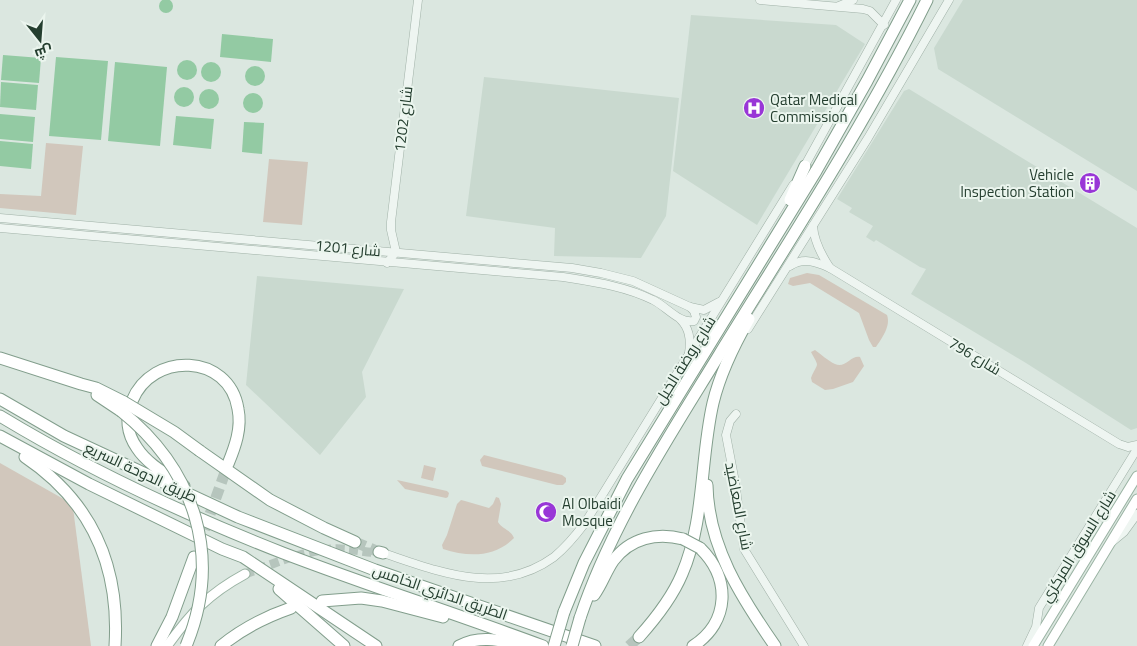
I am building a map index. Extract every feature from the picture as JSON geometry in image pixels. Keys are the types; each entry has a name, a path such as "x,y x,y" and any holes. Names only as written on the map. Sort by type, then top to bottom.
{"highway":[{"name":"شارع روضة الخيل","path":"554,646 564,612 584,563 627,479 820,163 867,81 910,0"},
{"name":"شارع روضة الخيل","path":"572,646 581,614 599,566 616,529 670,434 833,173 906,43 927,0"},
{"path":"738,299 751,267 793,194 805,166"},
{"path":"639,637 659,614 682,574 696,527 706,438 715,396 727,363 765,292 772,270"},
{"path":"0,358 96,388 123,406 174,432 270,500 356,542"},
{"path":"208,503 158,468 136,447 128,427 127,416 140,385 157,372 176,365 195,366 209,370 222,379 234,396 239,420 236,441 228,464"},
{"name":"طريق الدوحة السريع","path":"0,399 64,436 208,503 286,536"},
{"path":"123,406 150,436 174,468 187,494 197,524 201,552 201,587 197,613 186,646"},
{"name":"طريق الدوحة السريع","path":"0,416 92,468 180,509 283,552"},
{"path":"0,422 22,430"},
{"path":"0,436 88,484 222,549 243,557 376,646"},
{"path":"0,441 54,480 77,505 90,526 106,560 114,590 116,615 115,646"},
{"path":"704,459 708,505 718,548 739,592 775,646"},
{"path":"581,614 596,593 612,562 628,546 638,540 661,535 683,539 700,548 715,565 719,576 722,598 717,620 711,630 693,646"},
{"name":"الطريق الدائري الخامس","path":"286,536 375,570 596,646"},
{"path":"222,549 279,588 344,646"},
{"name":"الطريق الدائري الخامس","path":"283,552 543,646"},
{"path":"157,646 172,617 194,557"},
{"path":"322,601 361,598 382,601 446,618 472,620"},
{"path":"221,646 251,625 291,608"},
{"path":"460,646 482,639 525,646"}],"main road":[{"name":"شارع السوق المركزي","path":"1033,646 1137,476"},
{"name":"شارع السوق المركزي","path":"1048,646 1137,499"},
{"path":"167,646 197,607 244,574"}],"street":[{"name":"شارع 1202","path":"396,252 390,222 418,0"},
{"path":"760,0 870,11 884,25"},
{"path":"837,7 853,0"},
{"name":"شارع روضة الخيل","path":"380,553 447,574 500,579 538,566 554,556 570,542 585,523 777,208 805,166 896,0"},
{"path":"737,344 757,316 813,226 949,0"},
{"name":"شارع 1201","path":"0,218 572,268 601,272 633,281 690,307 704,310 721,301"},
{"path":"813,226 822,255 830,268"},
{"name":"شارع 1201","path":"0,228 563,277 600,283 644,296 678,316 690,334 688,356"},
{"path":"235,238 235,248"},
{"path":"384,252 391,247 392,239"},
{"path":"387,262 396,252"},
{"name":"شارع 796","path":"788,266 807,261 830,268 1119,444 1127,447 1137,445"},
{"path":"678,316 688,322 694,321 696,314 690,307"},
{"name":"شارع المعاضيد","path":"736,414 730,421 726,435 744,548 804,646"},
{"name":"شارع 796","path":"1119,444 1127,453 1130,461"},
{"name":"شارع السوق المركزي","path":"1027,646 1036,627 1039,608 1137,449"},
{"name":"شارع السوق المركزي","path":"1111,543 1124,532 1137,514"}],"shaded area":[{"path":"163,-1 169,-1 173,6 169,13 163,13 159,9 159,3"},
{"path":"963,0 1137,0 1137,191 938,69 934,48"},
{"name":"Qatar Medical Commission","path":"691,15 836,25 865,44 757,225 673,171"},
{"path":"222,34 273,39 271,62 220,57"},
{"path":"3,55 41,58 39,83 1,80"},
{"path":"56,57 108,61 101,140 49,136"},
{"path":"187,60 194,63 197,70 194,77 187,80 180,77 177,70 180,63"},
{"path":"115,62 167,67 160,146 108,141"},
{"path":"211,62 218,65 221,72 218,79 211,82 204,79 201,72 204,65"},
{"path":"255,66 262,69 265,76 262,83 255,86 248,83 245,76 248,69"},
{"path":"484,77 679,98 666,216 641,258 554,256 555,228 466,216"},
{"path":"1,82 38,85 36,110 0,107"},
{"path":"184,87 191,90 194,97 191,104 184,107 177,104 174,97 177,90"},
{"path":"209,89 216,92 219,99 216,106 209,109 202,106 199,99 202,92"},
{"path":"909,89 1137,228 1137,428 1131,430 1026,363 911,294 926,269 876,240 874,242 866,237 873,226 849,212 852,208 837,199 904,91"},
{"path":"253,93 260,96 263,103 260,110 253,113 246,110 243,103 246,96"},
{"path":"0,114 35,117 33,142 0,139"},
{"path":"176,116 214,119 211,149 173,145"},
{"path":"244,122 264,123 262,154 242,152"},
{"path":"0,141 33,144 31,169 0,166"},
{"path":"46,143 83,146 76,215 0,208 0,194 41,196"},
{"path":"269,159 308,162 302,225 263,222"},
{"path":"807,273 819,275 887,315 887,328 876,347 873,347 869,340 859,313 810,283 793,286 788,284 790,278"},
{"path":"257,276 404,289 362,372 366,397 320,455 246,385"},
{"path":"815,350 839,365 860,357 864,366 853,382 825,390 812,382 811,378 817,365 811,352"},
{"path":"484,455 562,475 566,478 566,482 563,485 557,485 482,466 480,460"},
{"path":"0,463 67,501 73,508 91,646 0,646"},
{"path":"424,465 436,468 433,481 421,478"},
{"path":"397,480 447,491 449,493 448,497 405,489"},
{"path":"496,497 499,498 501,504 498,522 514,538 498,549 480,554 452,552 443,549 442,545 457,504 461,500 489,508"}],"tunnel":[{"path":"199,545 228,464"},
{"path":"355,542 379,552"},
{"path":"245,574 288,558 321,550 343,549 379,553"},
{"path":"629,646 639,637"}],"place":[{"name":"Qatar Medical Commission","path":"754,108"},
{"name":"Vehicle Inspection Station","path":"1090,183"},
{"name":"Al Olbaidi Mosque","path":"546,512"}]}
